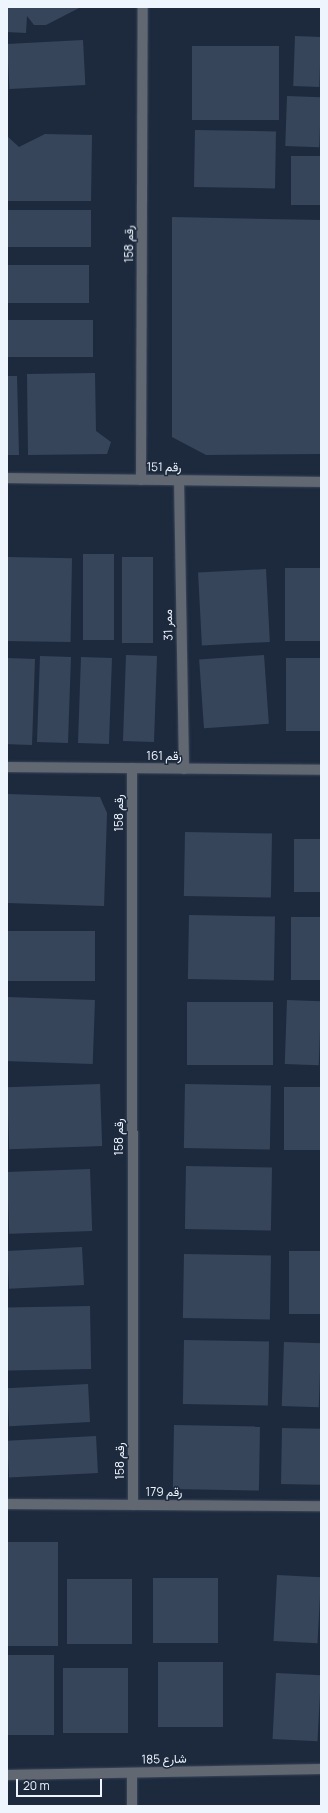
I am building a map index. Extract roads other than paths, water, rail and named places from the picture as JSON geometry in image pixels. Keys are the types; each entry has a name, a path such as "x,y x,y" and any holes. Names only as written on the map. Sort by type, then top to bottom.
{"street":[{"name":"رقم 158","path":"141,480 143,7"},
{"name":"رقم 151","path":"7,478 321,482"},
{"name":"ممر 31","path":"179,480 184,769"},
{"name":"رقم 161","path":"7,768 321,770"},
{"name":"رقم 158","path":"132,768 133,1505"},
{"name":"رقم 179","path":"7,1504 321,1506"},
{"name":"شارع 185","path":"7,1775 321,1769"},
{"path":"132,1773 132,1806"}]}
